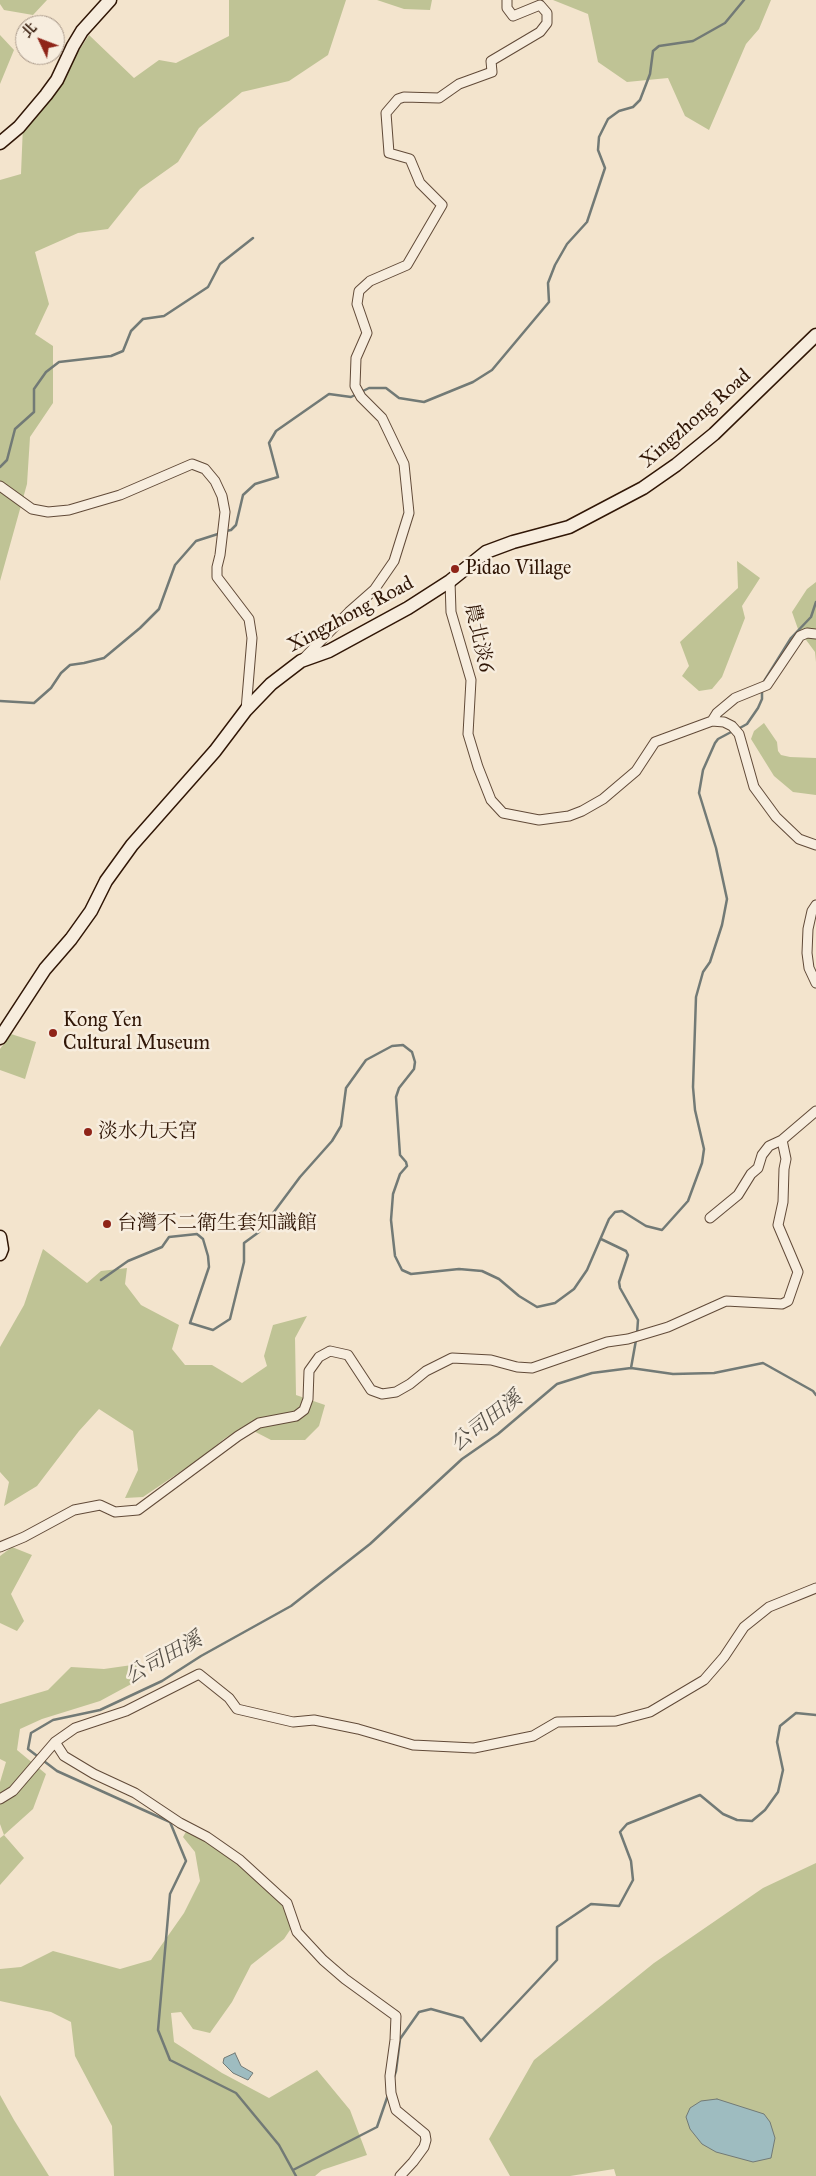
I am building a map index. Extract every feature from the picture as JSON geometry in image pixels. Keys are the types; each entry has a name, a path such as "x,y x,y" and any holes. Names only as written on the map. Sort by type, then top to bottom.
{"street":[{"path":"0,143 19,127 46,95 57,80 82,31 110,0"},
{"path":"301,661 349,612 374,590 394,561 409,513 404,464 382,418 361,397 355,386 356,358 367,333 357,304 358,291 370,281 406,265 442,205 420,183 410,159 389,153 386,113 398,99 404,97 439,98 459,84 492,72 491,61 540,32 547,22 547,13 540,5 513,16 507,8 507,0"},
{"name":"Xingzhong Road","path":"0,1038 45,969 91,911 106,880 132,844 215,751 246,710 271,684 301,661 329,651 408,608 450,581 486,552 513,542 569,527 643,488 676,465 714,434 816,335"},
{"path":"1,486 32,509 48,512 70,510 120,495 192,464 205,469 215,482 222,496 225,512 220,555 216,567 217,577 249,619 252,638 246,710"},
{"name":"農北淡6","path":"450,581 451,612 471,680 468,734 491,800 503,813 539,820 569,816 603,799 636,771 655,742 712,721 717,713 735,698 762,687 800,636 807,633 816,634"},
{"path":"712,721 724,722 732,726 739,734 754,787 776,817 799,839 816,845"},
{"path":"816,905 812,911 808,929 807,953 809,968 816,983"},
{"path":"710,1218 738,1195 751,1174 758,1168 762,1155 769,1146 782,1140 816,1111"},
{"path":"0,1547 24,1537 74,1510 100,1505 115,1512 138,1510 238,1436 259,1423 296,1416 304,1410 308,1399 309,1371 319,1357 330,1351 348,1354 371,1390 382,1394 396,1392 426,1371 452,1358 491,1360 517,1367 532,1368 607,1342 628,1339 668,1327 726,1302 782,1304 788,1301 798,1272 778,1225 783,1202 786,1159 782,1140"},
{"path":"0,1237 2,1249 0,1254"},
{"path":"0,1799 13,1791 56,1742 75,1728 126,1712 200,1674 229,1698 237,1709 293,1722 314,1720 413,1745 474,1748 533,1736 557,1722 616,1721 650,1712 704,1680 724,1657 744,1627 750,1622 769,1607 816,1588"},
{"path":"56,1742 64,1756 94,1774 135,1793 180,1823 207,1837 240,1860 287,1903 297,1932 316,1953 345,1979 396,2016 390,2085 394,2102 396,2110 424,2134 426,2140 424,2147 400,2176"}],"green space":[{"path":"0,0 47,0 33,15 4,10"},
{"path":"229,0 346,0 328,55 289,81 242,92 199,128 178,162 140,189 108,229 78,233 35,252 49,304 35,334 53,346 53,403 30,437 27,484 0,581 0,180 21,174 23,125 50,95 89,35 134,78 159,60 176,63 229,36"},
{"path":"377,0 432,0 430,10 404,9"},
{"path":"553,0 771,0 759,29 746,44 709,130 685,116 668,78 627,82 598,62 588,14"},
{"path":"0,35 14,50 0,84"},
{"path":"737,561 760,578 742,606 745,618 722,677 712,689 699,691 682,676 689,666 680,642 738,588"},
{"path":"816,582 816,662 815,652 798,629 792,612 807,589"},
{"path":"764,723 777,742 778,751 781,755 816,758 816,795 793,792 774,776 751,739 754,731"},
{"path":"11,1034 36,1042 25,1079 0,1070 0,1049"},
{"path":"43,1249 87,1283 101,1271 127,1268 125,1284 141,1305 179,1325 172,1349 185,1365 212,1365 242,1383 267,1366 264,1356 273,1325 307,1316 295,1338 296,1395 325,1405 319,1426 305,1440 271,1440 244,1426 143,1497 125,1498 138,1470 133,1431 99,1409 79,1431 37,1486 4,1506 9,1482 0,1472 0,1347 24,1305"},
{"path":"12,1547 32,1555 11,1594 24,1621 17,1631 0,1623 0,1556"},
{"path":"139,1664 148,1675 100,1701 42,1719 20,1729 17,1750 46,1774 33,1809 4,1835 0,1824 0,1782 6,1762 0,1759 0,1704 48,1690 71,1667 104,1669"},
{"path":"187,1830 207,1839 261,1880 282,1904 292,1927 284,1939 251,1965 232,2002 210,2033 193,2029 181,2012 171,2013 174,2042 222,2073 269,2098 317,2070 350,2110 367,2155 322,2170 315,2176 114,2176 112,2126 75,2056 71,2022 51,2012 0,2001 0,1969 21,1967 53,1951 120,1969 151,1960 184,1913 200,1881 195,1852 183,1837"},
{"path":"4,1835 24,1858 0,1885 0,1838"},
{"path":"816,1863 816,2176 616,2176 614,2169 570,2176 510,2176 489,2139 534,2060 654,1963 763,1888"},
{"path":"0,2095 14,2120 49,2176 0,2176"}],"water":[{"path":"235,2053 241,2066 253,2073 248,2080 233,2073 223,2063 224,2058"},
{"path":"717,2099 764,2114 770,2122 775,2138 771,2158 753,2162 716,2152 702,2144 690,2129 686,2117 690,2108 701,2101"}],"waterway":[{"path":"226,531 231,530 236,525 243,495 255,484 278,477 269,443 276,431 329,394 351,397 369,388 386,388 399,398 424,402 473,382 492,370 549,302 548,283 555,265 567,244 587,222 605,168 598,150 599,137 608,119 619,111 633,107 640,100 650,74 653,51 659,46 693,41 725,23 744,0"},
{"path":"0,467 7,460 15,429 34,412 34,389 46,372 59,362 111,356 123,351 131,331 143,319 164,316 208,287 220,264 253,238"},
{"path":"0,701 34,703 51,688 61,673 70,665 104,658 140,628 159,609 175,565 196,541 221,533"},
{"path":"763,683 791,638 811,617 816,602"},
{"path":"738,729 747,724 758,708 762,699 762,689"},
{"path":"101,1280 128,1261 162,1247 169,1237 197,1234 203,1239 209,1267 190,1323 213,1330 230,1319 244,1262 244,1243 259,1232 300,1177 332,1141 341,1126 346,1088 366,1060 392,1046 403,1045 412,1052 415,1062 414,1069 399,1088 396,1097 400,1155 407,1166 400,1174 393,1194 391,1220 395,1256 402,1270 411,1274 459,1269 482,1271 499,1279 519,1296 537,1307 555,1303 574,1289 587,1270 609,1219 615,1212 622,1211 646,1226 662,1230 688,1201 702,1163 704,1149 695,1110 693,1087 696,997 703,972 710,962 722,925 727,899 716,848 699,793 703,770 715,743 718,739 733,731"},
{"path":"601,1239 626,1251 628,1255 619,1282 620,1288 638,1320 637,1334"},
{"path":"631,1368 636,1340"},
{"name":"公司田溪","path":"296,2176 279,2145 236,2093 170,2060 158,2030 170,1894 186,1861 170,1822 57,1771 28,1749 31,1733 53,1720 100,1710 162,1681 201,1656 291,1606 370,1544 462,1459 498,1434 557,1384 592,1373 631,1368 673,1374 714,1373 763,1363 813,1391 816,1395"},
{"path":"393,2080 400,2039 419,2012 431,2009 463,2018 481,2041 557,1960 557,1927 591,1904 619,1906 633,1880 631,1861 620,1832 627,1824 700,1795 723,1814 737,1820 752,1821 765,1810 778,1792 783,1770 777,1742 780,1726 796,1713 816,1715"},
{"path":"293,2170 377,2127 388,2095"}],"place":[{"name":"Pidao Village","path":"455,569"},
{"name":"Kong Yen Cultural Museum","path":"53,1033"},
{"name":"淡水九天宮","path":"88,1132"},
{"name":"台灣不二衛生套知識館","path":"107,1224"}]}
